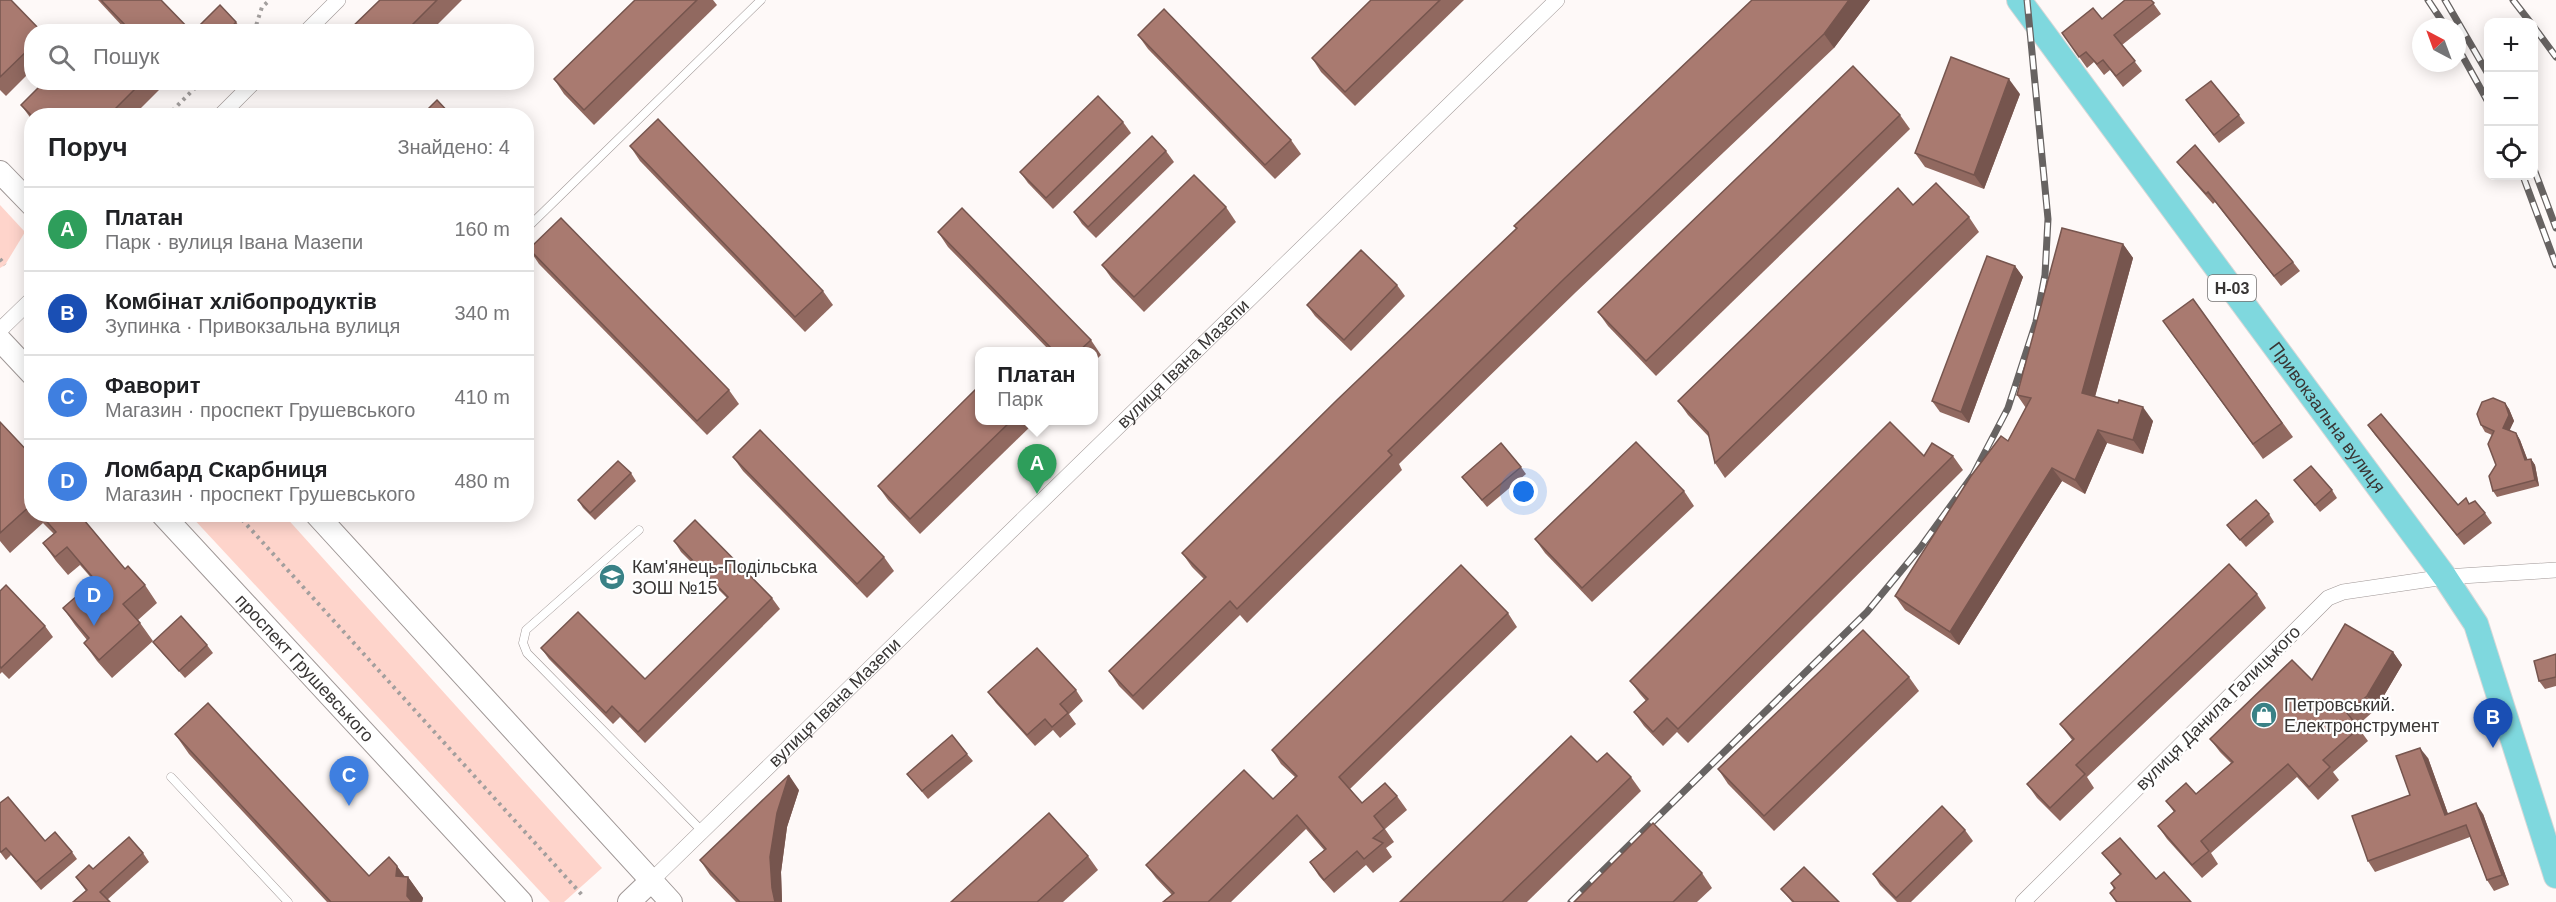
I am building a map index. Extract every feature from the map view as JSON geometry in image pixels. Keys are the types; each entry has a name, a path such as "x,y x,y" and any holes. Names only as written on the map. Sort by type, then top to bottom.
{"main road":[{"name":"Привокзальна вулиця","path":"2019,0 2445,577 2476,624 2556,876"},
{"path":"0,172 24,197"},
{"path":"0,340 24,366"},
{"name":"проспект Грушевського","path":"169,522 521,902"},
{"path":"323,522 671,902"},
{"name":"вулиця Івана Мазепи","path":"629,902 651,881"}],"street":[{"path":"314,24 338,0"},
{"name":"вулиця Івана Мазепи","path":"651,881 1557,0"},
{"path":"228,108 246,90"},
{"path":"0,330 24,307"},
{"name":"вулиця Данила Галицького","path":"2024,902 2328,598 2343,592 2445,577 2556,570"}],"lane":[{"path":"534,221 761,0"},
{"path":"639,530 526,630 523,643 527,653 702,831"},
{"path":"171,777 288,902"}],"path":[{"path":"257,24 262,7 270,0"},
{"path":"174,108 193,90"},
{"path":"0,260 5,265"},
{"path":"244,522 584,896"}],"shaded area":[{"path":"0,205 24,234 5,265 0,268"},
{"path":"197,522 290,522 602,868 564,902 550,902"}],"building":[{"path":"0,0 11,0 34,24 24,24 24,54 0,77"},
{"path":"101,0 161,0 184,24 124,24"},
{"path":"380,0 437,0 413,24 355,24"},
{"path":"635,0 697,0 584,110 554,79"},
{"path":"1371,0 1440,0 1345,92 1312,58"},
{"path":"1752,0 1849,0 1824,34 1565,278 1388,451 1392,455 1237,609 1230,601 1133,696 1109,671 1206,577 1182,553 1337,400 1517,228 1514,226"},
{"path":"2125,0 2151,0 2154,3 2114,35 2135,61 2116,76 2103,60 2097,64 2086,52 2079,57 2062,33 2093,8 2102,19"},
{"path":"220,5 236,22 234,24 201,24"},
{"path":"1164,9 1291,140 1265,165 1138,35"},
{"path":"1951,57 2009,79 1974,175 1915,153"},
{"path":"1853,66 1900,115 1646,361 1598,312"},
{"path":"2211,81 2239,115 2214,135 2186,100"},
{"path":"36,90 134,90 116,108 24,108 21,105"},
{"path":"1098,96 1123,122 1046,198 1020,172"},
{"path":"437,100 444,108 429,108"},
{"path":"658,119 823,291 795,317 630,146"},
{"path":"1152,136 1166,151 1088,227 1074,212"},
{"path":"2195,145 2293,262 2274,276 2208,192 2206,194 2177,162"},
{"path":"1194,175 1226,207 1134,297 1102,265"},
{"path":"1936,183 1969,217 1715,463 1708,432 1678,401 1898,188 1913,205"},
{"path":"962,208 1091,340 1083,347 1050,347 938,232"},
{"path":"561,218 729,390 697,421 534,254 534,244"},
{"path":"2062,228 2123,244 2082,393 2143,407 2133,440 2098,430 2075,480 2052,468 1950,632 1895,596 1971,476 2001,436 2008,441 2031,398 2017,395"},
{"path":"1361,250 1397,285 1344,340 1307,305"},
{"path":"1987,256 2015,266 1961,412 1932,401"},
{"path":"2193,299 2282,423 2253,444 2163,321"},
{"path":"975,390 975,425 1007,425 910,519 878,486"},
{"path":"2493,398 2505,403 2509,415 2503,428 2516,433 2525,460 2531,459 2535,480 2493,491 2489,476 2496,465 2488,444 2494,431 2481,425 2477,414 2482,402"},
{"path":"2381,414 2458,505 2466,498 2469,504 2475,501 2485,513 2457,535 2368,425"},
{"path":"0,422 24,448 24,511 0,533"},
{"path":"1890,422 1924,456 1932,443 1953,456 1678,729 1667,718 1653,732 1634,712 1648,699 1630,681"},
{"path":"760,430 884,557 857,584 733,457"},
{"path":"1636,442 1684,491 1582,588 1535,539"},
{"path":"1501,443 1521,467 1482,500 1462,477"},
{"path":"618,461 631,473 590,513 578,500"},
{"path":"2311,466 2332,490 2315,505 2294,480"},
{"path":"2256,500 2269,514 2240,540 2227,525"},
{"path":"695,520 772,598 638,732 612,706 606,713 541,648 578,612 645,679 728,597 674,541"},
{"path":"47,522 86,522 125,569 128,566 145,585 123,604 140,623 99,660 84,643 89,638 63,608 95,580 67,547 55,557 43,543 56,532"},
{"path":"2229,564 2257,594 2076,765 2085,774 2050,808 2027,784 2074,739 2060,724"},
{"path":"1461,565 1508,613 1339,777 1362,803 1385,783 1397,796 1374,816 1384,829 1373,838 1383,843 1364,859 1357,851 1324,880 1310,862 1326,849 1297,815 1208,902 1163,902 1174,893 1146,865 1244,770 1273,799 1297,776 1272,750"},
{"path":"6,585 45,626 1,668 0,591"},
{"path":"181,616 207,645 179,671 153,642"},
{"path":"2345,624 2393,652 2367,696 2347,713 2359,728 2323,760 2330,767 2309,787 2288,764 2201,841 2209,851 2192,865 2158,826 2175,811 2166,801 2186,783 2196,794 2233,762 2210,739 2292,660 2312,680"},
{"path":"1863,630 1909,677 1764,816 1718,769"},
{"path":"1037,648 1076,690 1060,704 1068,713 1052,727 1045,719 1027,735 988,692"},
{"path":"2556,654 2556,677 2539,681 2534,661"},
{"path":"208,703 369,876 389,857 397,866 396,876 408,877 407,896 412,902 331,902 175,734"},
{"path":"952,735 967,754 922,791 907,774"},
{"path":"1571,736 1597,762 1607,753 1631,777 1502,902 1400,902"},
{"path":"2420,748 2445,815 2476,803 2502,875 2487,880 2466,825 2368,861 2352,816 2410,795 2396,756"},
{"path":"789,775 777,813 770,857 775,902 740,902 700,860"},
{"path":"8,797 45,841 55,832 72,852 36,882 6,848 0,851 0,803"},
{"path":"1942,806 1965,830 1896,898 1873,874"},
{"path":"1049,813 1088,856 1037,902 951,902"},
{"path":"1653,823 1702,873 1673,902 1574,902"},
{"path":"129,837 143,853 100,892 110,902 73,902 87,890 76,877 89,865 93,869"},
{"path":"2120,838 2156,879 2164,872 2191,902 2117,902 2110,893 2115,888 2111,883 2121,874 2102,853"},
{"path":"1804,867 1839,902 1794,902 1781,889"}],"railway":[{"path":"1571,902 1867,612 1920,548 1973,475 2008,408 2036,322 2045,275 2048,219 2027,0"},
{"path":"2428,0 2440,18"},
{"path":"2445,0 2487,72"},
{"path":"2513,0 2527,18"},
{"path":"2538,32 2556,57"},
{"path":"2466,62 2484,95"},
{"path":"2524,180 2556,265"},
{"path":"2538,180 2556,228"}],"place":[{"name":"Платан","path":"1037,494"},
{"name":"Кам'янець-Подільська ЗОШ №15","path":"612,577"},
{"name":"Ломбард Скарбниця","path":"94,626"},
{"name":"Петровський. Електронструмент","path":"2264,715"},
{"name":"Комбінат хлібопродуктів","path":"2493,748"},
{"name":"Фаворит","path":"349,806"}]}
